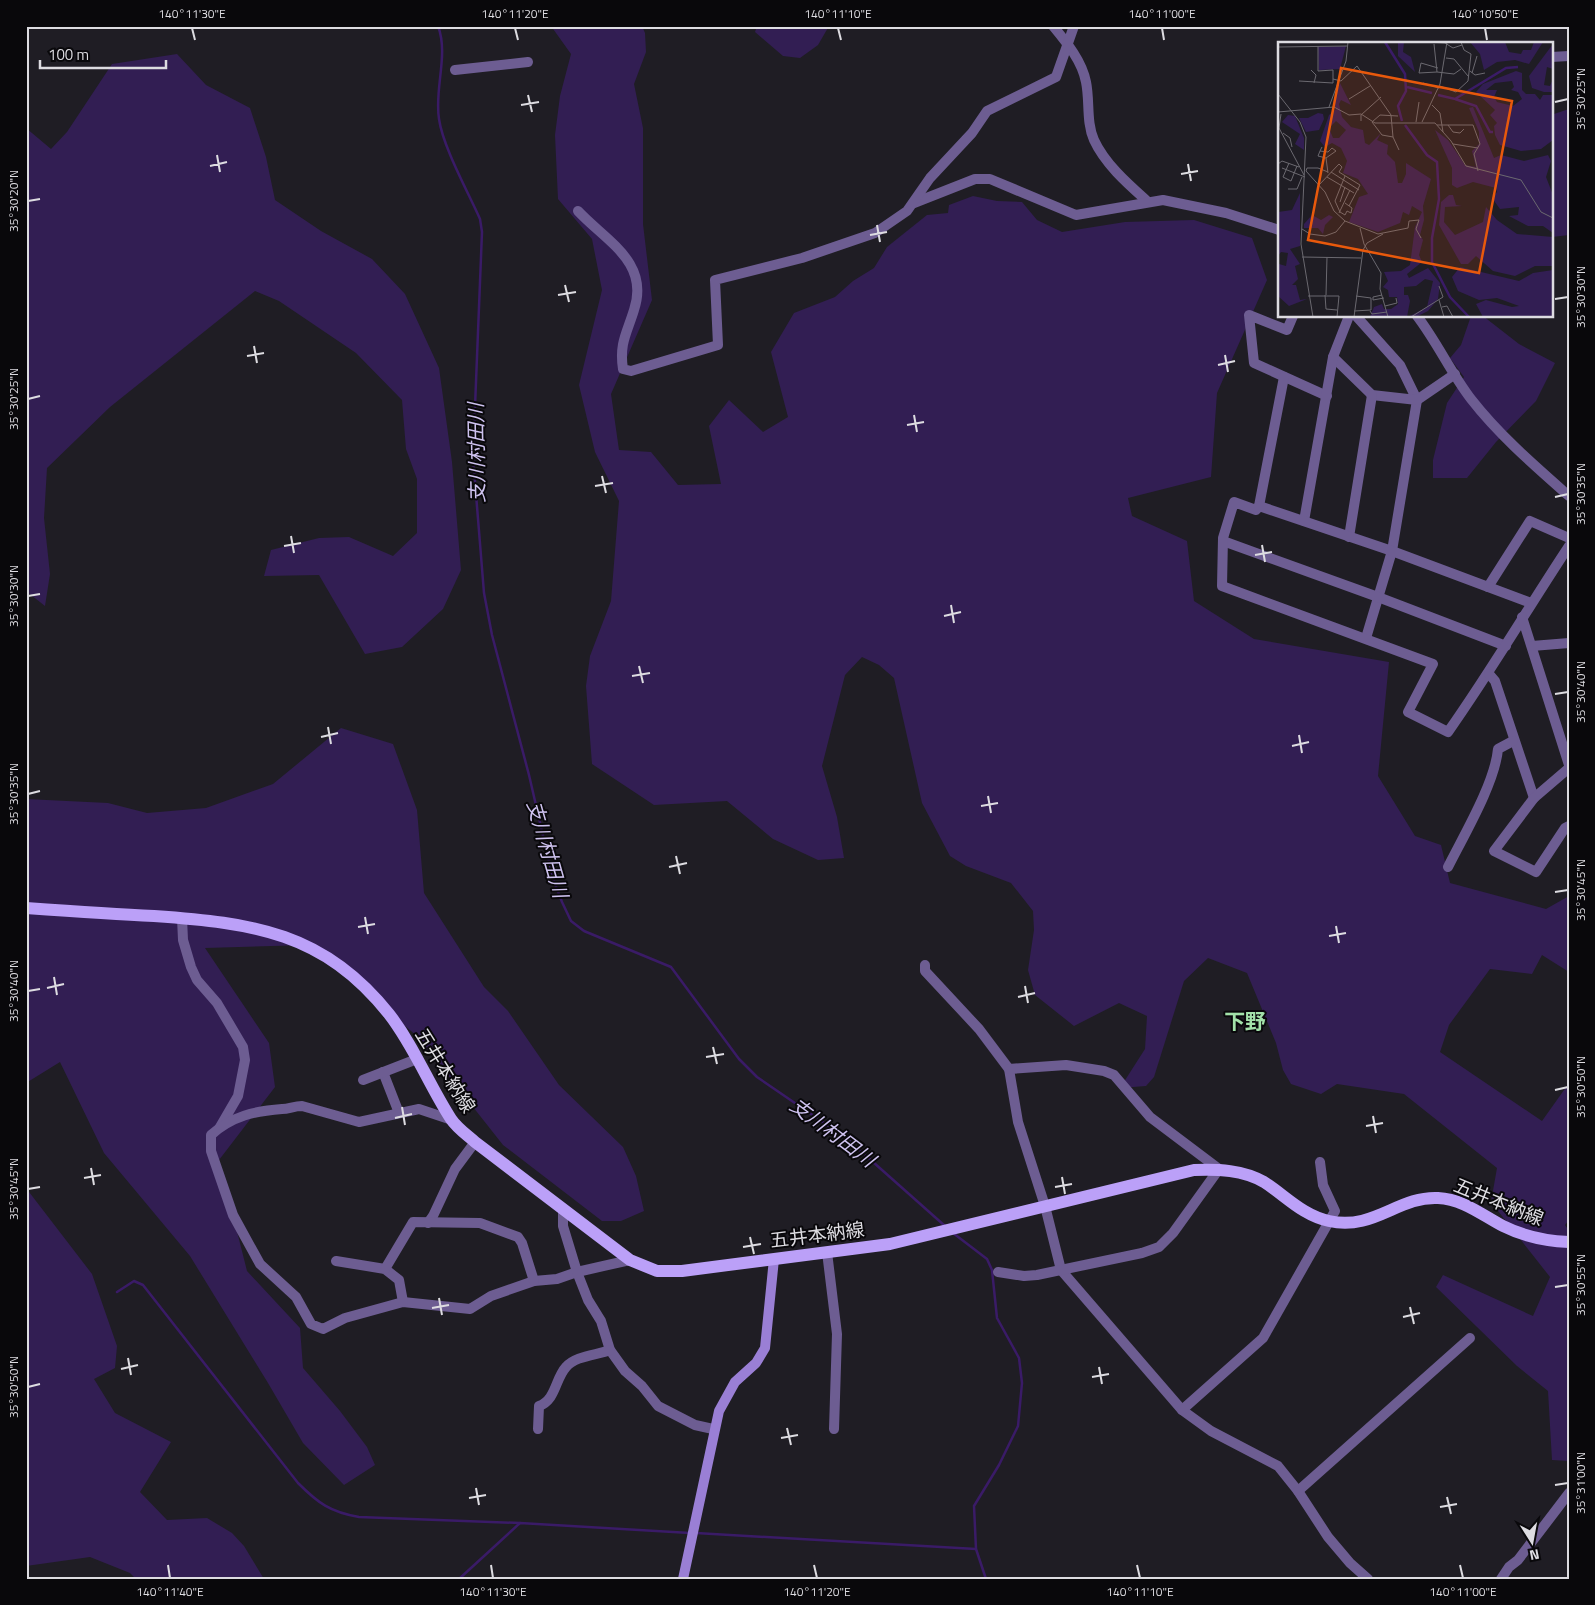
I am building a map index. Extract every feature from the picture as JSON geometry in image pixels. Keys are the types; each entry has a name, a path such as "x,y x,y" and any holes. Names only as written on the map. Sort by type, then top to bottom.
{"main road":[{"name":"五井本納線","path":"26,908 216,921 266,930 293,939 318,953 366,988 391,1016 452,1120 475,1142 630,1260 650,1269 667,1272 917,1239 1180,1172 1219,1169 1249,1176 1263,1182 1306,1213 1330,1221 1344,1222 1372,1219 1416,1200 1437,1198 1459,1202 1504,1227 1522,1234 1540,1239 1569,1242"},
{"path":"683,1579 713,1429 719,1411 735,1382 756,1363 765,1348 774,1259"}],"street":[{"path":"1053,26 1080,63 1086,82 1088,109 1094,139 1108,162 1148,201"},
{"path":"914,203 916,195 972,133 987,111 1056,77 1074,26"},
{"path":"1552,57 1569,56"},
{"path":"455,70 528,62"},
{"path":"578,211 614,243 630,262 639,285 634,309 624,334 621,354 623,368 631,372 718,345 715,280 802,258 875,233 907,211 914,203 975,178 990,179 1076,215 1162,200 1226,213 1278,230"},
{"path":"1292,318 1287,330 1249,315 1254,363 1327,396"},
{"path":"1304,522 1333,357 1348,318"},
{"path":"1358,318 1400,365 1417,400 1392,551 1366,638"},
{"path":"1418,318 1470,398 1524,456 1569,496"},
{"path":"1333,357 1372,395 1417,400 1455,374"},
{"path":"1284,378 1259,506 1256,510 1234,502 1223,541 1222,586 1432,664 1408,712 1448,732 1489,674 1522,617 1569,546"},
{"path":"1349,537 1372,395"},
{"path":"1259,506 1392,551 1531,603"},
{"path":"1488,587 1530,521 1569,538"},
{"path":"1223,541 1506,646"},
{"path":"1522,617 1569,767 1534,798 1494,851 1536,872 1565,828 1569,826"},
{"path":"1532,646 1569,643"},
{"path":"1489,674 1495,681 1513,741 1534,798"},
{"path":"1448,867 1490,779 1498,749 1513,741"},
{"path":"182,918 186,956 197,980 217,1003 243,1047 245,1060 238,1096 220,1127"},
{"path":"925,965 925,971 979,1029 1009,1069 1018,1122 1045,1206 1061,1270 1182,1410 1211,1431 1278,1466 1298,1491 1328,1537 1350,1563 1368,1579"},
{"path":"363,1080 417,1059"},
{"path":"998,1272 1024,1276 1142,1253 1159,1247 1173,1233 1219,1169 1150,1117 1114,1075 1104,1071 1066,1065 1009,1069"},
{"path":"383,1072 399,1113"},
{"path":"452,1120 419,1109 359,1122 302,1106 294,1106 283,1109 255,1111 220,1127 211,1135 211,1150 234,1215 260,1264 296,1297 311,1324 322,1329 345,1318 403,1302 470,1309 491,1296 534,1281 557,1279 577,1272 630,1260"},
{"path":"428,1223 455,1169 475,1142"},
{"path":"1182,1410 1263,1338 1330,1221 1335,1211 1334,1205 1323,1185 1320,1162"},
{"path":"563,1210 563,1226 577,1272 588,1300 601,1321 610,1350 625,1371 642,1386 658,1406 688,1422 713,1429"},
{"path":"385,1269 413,1222 480,1223 518,1238 522,1243 534,1281"},
{"path":"827,1252 837,1334 834,1429"},
{"path":"336,1261 385,1269 399,1280 403,1302"},
{"path":"1298,1491 1470,1338"},
{"path":"538,1429 540,1406 550,1400 565,1367 578,1360 610,1350"},
{"path":"1501,1579 1509,1567 1518,1560 1569,1493"}],"shaded area":[{"path":"551,26 642,26 645,33 646,52 634,84 643,128 643,224 652,300 611,394 619,450 651,452 678,485 721,484 709,426 729,400 763,432 788,417 771,352 794,313 835,297 853,281 874,268 887,247 927,215 948,213 949,205 973,196 997,201 1022,202 1037,220 1062,232 1125,222 1194,220 1252,238 1267,280 1217,393 1211,477 1128,498 1132,516 1187,541 1194,601 1254,639 1389,662 1378,776 1415,836 1441,845 1450,883 1546,909 1569,896 1569,972 1542,955 1532,974 1490,969 1449,1025 1440,1052 1542,1121 1569,1083 1569,1220 1565,1225 1569,1231 1569,1461 1552,1460 1548,1391 1517,1366 1436,1287 1443,1275 1533,1316 1550,1277 1491,1202 1497,1168 1404,1094 1337,1084 1321,1094 1291,1084 1283,1070 1276,1043 1247,973 1208,958 1184,981 1154,1077 1146,1086 1120,1088 1145,1049 1147,1016 1119,1003 1074,1026 1035,995 1028,970 1034,930 1033,911 1011,883 966,866 950,856 922,803 894,678 879,665 862,657 845,675 822,766 837,817 844,858 818,860 773,839 727,801 654,805 592,764 586,686 590,656 611,601 619,501 595,452 579,385 602,290 592,239 558,199 555,135 560,96 571,54"},
{"path":"757,26 829,26 818,45 800,58 783,56 755,32"},
{"path":"177,54 206,85 250,108 266,157 275,200 321,231 372,259 405,294 439,368 452,462 461,570 443,609 402,647 365,654 319,575 264,576 271,550 319,538 349,537 393,556 417,533 417,479 406,449 402,400 356,353 279,301 255,291 110,407 47,468 44,518 50,574 45,606 26,591 26,128 51,149 67,132 112,64"},
{"path":"1569,109 1569,235 1552,237 1552,115"},
{"path":"1470,318 1486,318 1519,344 1555,363 1536,401 1496,442 1467,478 1433,478 1433,460 1447,403 1464,377 1450,358 1461,345"},
{"path":"341,728 393,744 417,810 424,893 484,987 508,1011 559,1085 623,1147 636,1176 644,1211 621,1221 602,1221 503,1145 417,1036 308,945 205,948 269,1043 275,1087 219,1160 247,1271 300,1328 303,1368 340,1411 367,1447 375,1465 344,1485 303,1443 190,1256 104,1153 60,1062 26,1083 26,799 108,803 147,813 206,808 273,784"},
{"path":"26,1188 92,1274 117,1346 115,1368 94,1379 115,1413 171,1442 140,1492 167,1520 207,1518 232,1533 244,1546 264,1579 136,1579 130,1573 90,1557 26,1566"}],"waterway":[{"name":"支川村田川","path":"438,26 442,49 438,96 441,130 445,143 480,219 482,232 473,457 484,593 492,635 529,775 553,879 562,902 571,921 584,931 671,967 739,1059 757,1077 846,1138 945,1226"},
{"name":"支川村田川","path":"953,1233 987,1259 992,1270 997,1318 1019,1358 1022,1383 1018,1426 999,1465 974,1506 976,1549 986,1579"},
{"path":"117,1292 134,1281 143,1285 298,1483 325,1506 359,1517 520,1523"},
{"path":"459,1579 520,1523 690,1533"},
{"path":"696,1533 976,1549"}],"district":[{"name":"下野","path":"1245,1021"}]}
